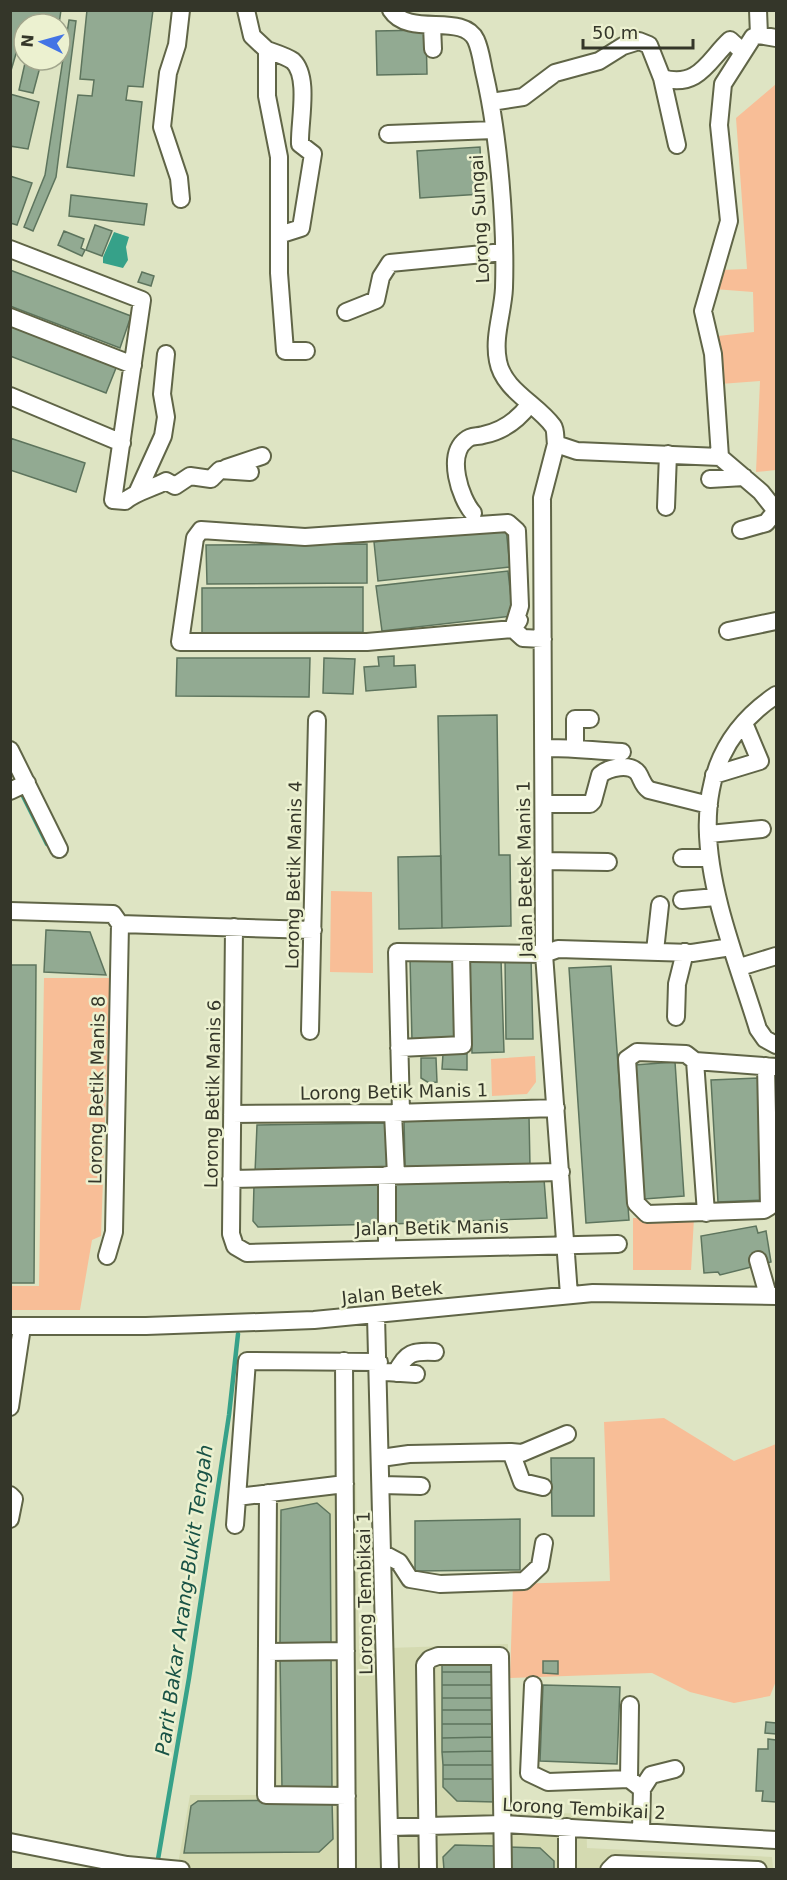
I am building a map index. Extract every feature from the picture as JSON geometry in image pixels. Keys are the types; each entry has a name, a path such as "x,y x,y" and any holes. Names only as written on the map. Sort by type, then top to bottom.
{"street":[{"path":"181,10 177,45 168,73 162,127 179,178 181,199"},
{"path":"246,10 252,36 267,50 293,61 296,66 301,78 303,97 300,144 313,154 301,228 279,235"},
{"name":"Lorong Sungai","path":"391,10 403,22 461,28 471,32 477,41 491,102 504,252 504,292 496,350 498,364 510,384 554,428 556,444"},
{"path":"758,10 759,35"},
{"path":"432,25 433,49"},
{"path":"720,457 713,354 703,311 729,221 719,125 723,84 753,37 759,35 777,38"},
{"path":"662,78 680,79 705,71 730,40 743,52"},
{"path":"491,102 523,97 555,73 599,61 623,46 639,41 650,45 655,54 677,145"},
{"path":"267,50 267,96 279,158 279,273 285,351 306,351"},
{"path":"388,134 494,130"},
{"path":"10,249 142,300 113,500 125,501 138,491 164,436 165,417 162,394 166,354"},
{"path":"346,312 376,300 381,277 390,263 504,252"},
{"path":"10,317 133,365"},
{"path":"10,396 122,443"},
{"path":"473,513 464,502 458,482 459,450 463,442 470,436 481,436 507,426 520,417 530,405"},
{"path":"556,444 577,451 720,457 744,477 777,511 766,523 741,530"},
{"name":"Jalan Betek Manis 1","path":"556,444 542,498 544,954 569,1294"},
{"path":"666,507 668,454"},
{"path":"138,491 148,490 166,481 175,486 190,476 211,479 220,470 262,456"},
{"path":"220,470 250,472"},
{"path":"710,479 744,477"},
{"path":"513,629 520,606 517,531 508,523 305,537 201,530 195,537 180,642 367,642 513,629 523,638 543,639"},
{"path":"513,629 524,614 543,613"},
{"path":"728,631 777,621"},
{"path":"777,695 744,723 724,747 714,775 709,805 710,858 716,897 758,1029 765,1039 777,1045"},
{"path":"575,747 575,719 590,719"},
{"name":"Lorong Betik Manis 4","path":"310,1031 317,720"},
{"path":"714,775 760,761 744,723"},
{"path":"543,748 575,747 588,751 622,752"},
{"path":"10,750 17,787 59,849"},
{"path":"544,804 590,804 593,801 600,775 611,769 627,767 636,772 643,786 649,790 709,805"},
{"path":"709,834 762,829"},
{"path":"682,858 710,858"},
{"path":"544,861 608,862"},
{"path":"682,900 716,897"},
{"path":"655,951 660,905"},
{"path":"10,911 113,914 120,924 313,930"},
{"name":"Lorong Betik Manis 8","path":"107,1256 114,1232 120,924"},
{"name":"Lorong Betik Manis 6","path":"234,927 231,1234 235,1246 247,1253"},
{"path":"387,1248 397,1113 399,1048 397,952 544,954 558,949 685,952 731,947"},
{"path":"676,1017 677,984 685,952"},
{"path":"399,1048 463,1045 461,953"},
{"path":"740,967 777,956"},
{"path":"637,1052 686,1054 695,1061 771,1066 769,1208 706,1213 647,1214 636,1203 627,1059 637,1052"},
{"path":"695,1061 706,1213"},
{"name":"Lorong Betik Manis 1","path":"232,1114 397,1113 556,1108"},
{"path":"231,1179 561,1172"},
{"name":"Jalan Betik Manis","path":"247,1253 618,1244"},
{"path":"758,1260 772,1296"},
{"name":"Jalan Betek","path":"16,1326 208,1324 376,1316 569,1294 644,1292 772,1296"},
{"name":"Lorong Tembikai 1","path":"376,1316 385,1369 381,1458 390,1869"},
{"path":"10,1407 16,1326"},
{"path":"385,1369 412,1351 435,1352"},
{"path":"235,1525 247,1361 344,1361 416,1374"},
{"path":"344,1361 347,1869"},
{"path":"381,1458 409,1454 522,1453 567,1434"},
{"path":"511,1452 522,1482 543,1487"},
{"path":"237,1497 345,1484"},
{"path":"382,1485 421,1486"},
{"path":"268,1493 266,1795 347,1796"},
{"path":"10,1495 14,1499 10,1519"},
{"path":"384,1554 399,1562 410,1579 440,1584 494,1584 524,1581 540,1566 544,1543"},
{"path":"267,1652 346,1651"},
{"path":"428,1869 424,1665 430,1659 438,1656 500,1656 503,1869"},
{"path":"533,1685 529,1773 548,1782 636,1784 651,1775 675,1769"},
{"path":"630,1705 641,1831"},
{"name":"Lorong Tembikai 2","path":"390,1827 503,1824 777,1840"},
{"path":"567,1827 567,1869"},
{"path":"10,1842 127,1865 181,1869"},
{"path":"609,1869 615,1864 651,1868 758,1869"}],"shaded area":[{"path":"776,84 776,470 756,472 760,381 720,384 718,336 754,332 753,292 714,289 722,270 747,269 736,118"},
{"path":"331,891 372,892 373,973 330,972"},
{"path":"44,978 110,978 101,1236 92,1240 80,1310 11,1310 11,1286 39,1286"},
{"path":"535,1056 536,1082 527,1094 492,1096 491,1059"},
{"path":"633,1218 694,1218 691,1270 633,1270"},
{"path":"664,1418 734,1461 776,1444 776,1681 770,1696 734,1703 690,1692 652,1673 510,1678 513,1584 610,1581 604,1422"},
{"path":"356,1483 359,1649 508,1644 508,1811 586,1814 587,1848 772,1857 773,1869 177,1870 190,1795 266,1795 268,1493"}],"water":[{"path":"114,232 129,237 126,247 128,260 123,268 103,263 103,257"}],"building":[{"path":"10,10 61,10 61,12 12,12 10,74"},
{"path":"87,10 153,10 143,87 128,86 126,100 142,102 134,176 67,167 78,95 92,96 94,80 80,79"},
{"path":"72,20 76,21 72,52"},
{"path":"426,30 427,74 377,75 376,31"},
{"path":"23,72 39,72 33,93 19,90"},
{"path":"61,72 69,72 56,177 33,231 24,227 45,175"},
{"path":"10,94 39,102 28,149 10,146"},
{"path":"480,147 482,194 420,198 417,151"},
{"path":"10,176 32,183 17,225 10,223"},
{"path":"71,195 147,204 144,225 69,216"},
{"path":"95,225 112,231 102,256 86,250"},
{"path":"64,231 84,239 81,248 85,250 82,256 58,245"},
{"path":"10,270 131,316 120,348 10,306"},
{"path":"142,272 154,276 151,286 138,282"},
{"path":"10,322 118,363 106,393 10,356"},
{"path":"10,438 85,463 76,492 10,470"},
{"path":"506,528 510,567 378,581 374,542"},
{"path":"367,544 367,583 207,584 206,545"},
{"path":"508,571 513,616 382,631 376,586"},
{"path":"363,587 363,632 202,633 202,588"},
{"path":"394,656 394,666 415,665 416,687 366,691 364,667 379,666 378,657"},
{"path":"177,658 310,658 309,697 176,696"},
{"path":"324,658 355,659 353,694 323,693"},
{"path":"497,715 499,855 510,855 511,926 442,928 438,716"},
{"path":"441,856 442,928 399,929 398,857"},
{"path":"46,930 90,932 106,975 44,972"},
{"path":"456,957 457,1040 412,1041 410,958"},
{"path":"505,957 531,957 533,1039 506,1039"},
{"path":"501,959 504,1052 472,1053 469,960"},
{"path":"10,965 36,965 34,1283 10,1283"},
{"path":"611,966 629,1220 586,1223 569,968"},
{"path":"443,1054 467,1054 467,1070 442,1069"},
{"path":"421,1058 436,1058 437,1082 429,1083 421,1078"},
{"path":"675,1062 684,1196 644,1199 634,1065"},
{"path":"758,1078 764,1200 718,1202 711,1080"},
{"path":"771,1091 776,1091 776,1204"},
{"path":"529,1116 530,1166 405,1169 404,1117"},
{"path":"387,1123 388,1170 255,1173 257,1125"},
{"path":"544,1179 547,1218 391,1224 389,1180"},
{"path":"383,1180 383,1224 258,1227 253,1221 254,1185"},
{"path":"756,1226 758,1233 766,1231 771,1262 720,1275 718,1272 704,1273 701,1236"},
{"path":"551,1458 594,1458 594,1516 552,1516"},
{"path":"317,1503 330,1514 331,1643 280,1643 281,1510"},
{"path":"520,1519 520,1570 415,1571 415,1521"},
{"path":"331,1655 332,1789 282,1789 280,1656"},
{"path":"442,1658 493,1663 493,1672 442,1672"},
{"path":"543,1661 558,1661 558,1674 543,1673"},
{"path":"442,1672 493,1672 494,1685 442,1685"},
{"path":"442,1685 494,1685 493,1698 442,1698"},
{"path":"543,1685 620,1687 617,1764 540,1761"},
{"path":"442,1698 493,1698 494,1710 442,1710"},
{"path":"442,1710 494,1710 494,1724 442,1724"},
{"path":"766,1722 776,1723 776,1734 765,1733"},
{"path":"442,1724 494,1724 494,1737 442,1738"},
{"path":"494,1737 494,1751 442,1752 442,1738"},
{"path":"768,1739 776,1740 776,1802 762,1801 763,1791 756,1791 758,1749 768,1749"},
{"path":"494,1751 494,1765 443,1765 442,1752"},
{"path":"443,1765 494,1765 494,1779 443,1779"},
{"path":"443,1779 494,1779 495,1802 457,1801 443,1787"},
{"path":"332,1800 333,1839 319,1852 184,1853 191,1806 198,1801"},
{"path":"455,1845 495,1846 495,1870 444,1870 443,1857"},
{"path":"506,1847 540,1848 554,1861 554,1870 506,1870"}],"waterway":[{"name":"Parit Bakar Arang-Bukit Tengah","path":"20,790 47,844"},
{"name":"Parit Bakar Arang-Bukit Tengah","path":"157,1865 189,1678 229,1415 238,1334"}]}
